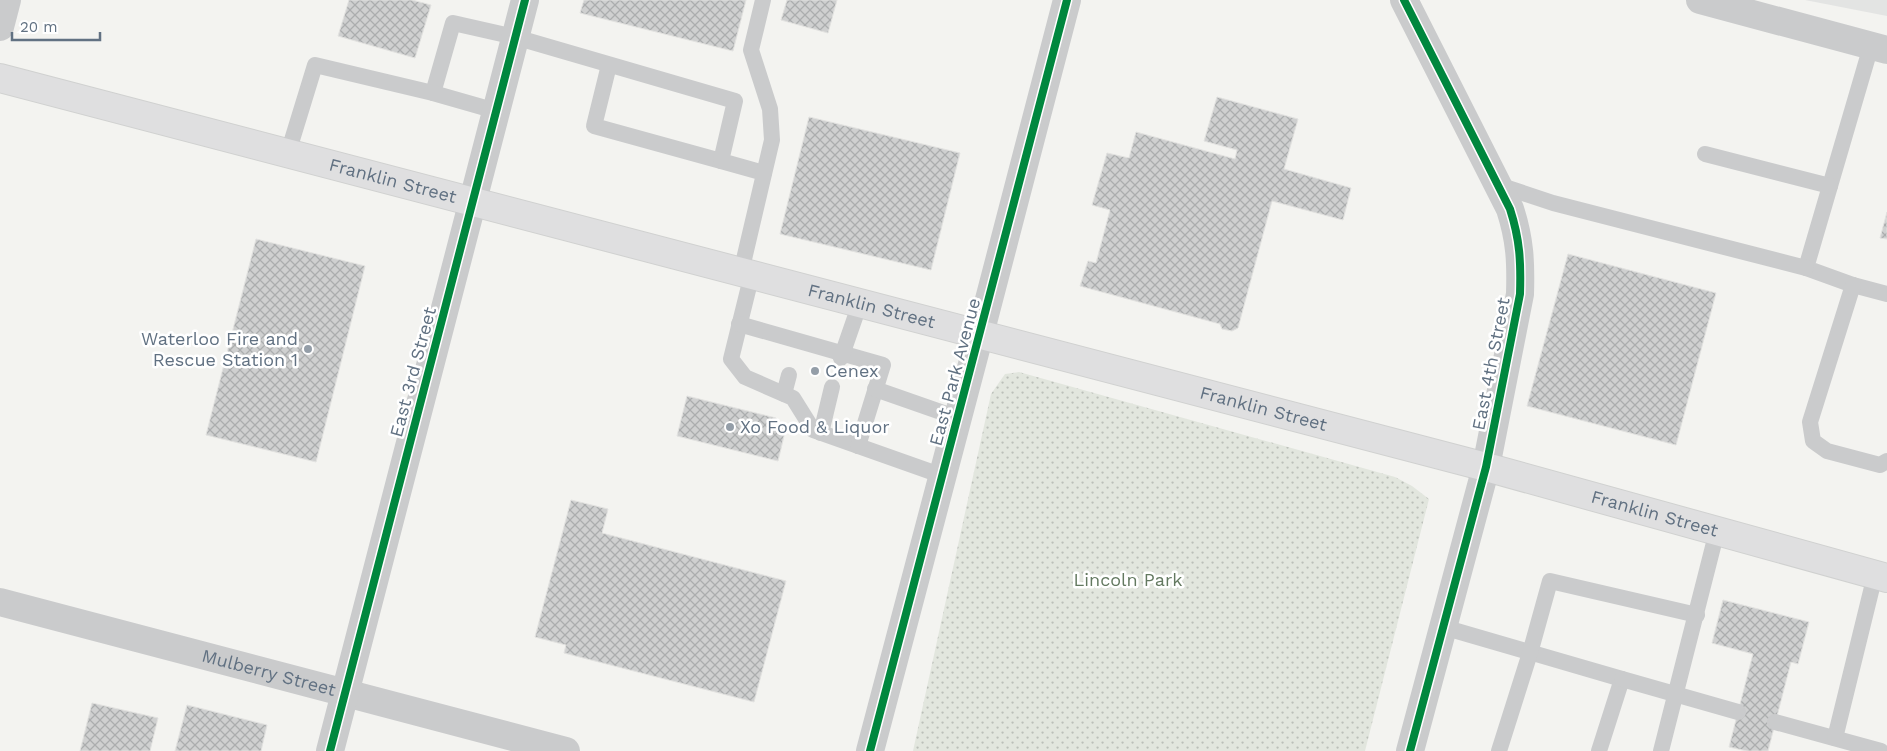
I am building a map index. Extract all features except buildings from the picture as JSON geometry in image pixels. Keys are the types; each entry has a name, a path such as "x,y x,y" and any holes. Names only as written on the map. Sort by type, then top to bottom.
{"main road":[{"name":"Franklin Street","path":"0,78 1486,467 1881,576"}],"street":[{"path":"0,27 7,0"},
{"name":"East 3rd Street","path":"330,751 525,0"},
{"name":"East Park Avenue","path":"870,751 1067,0"},
{"name":"East 4th Street","path":"1404,0 1510,210 1518,232 1521,267 1520,294 1486,467 1410,751"},
{"path":"1700,0 1879,48"},
{"name":"Mulberry Street","path":"0,602 566,751"}],"lane":[{"path":"763,0 751,50 770,109 772,140 764,173 739,324 731,359 745,377 793,398 813,430 943,476"},
{"path":"433,93 453,23 515,37 736,101 721,161"},
{"path":"1806,268 1830,186 1879,48"},
{"path":"609,64 594,126 764,173"},
{"path":"288,153 315,65 433,93 496,111"},
{"path":"1705,154 1830,186"},
{"path":"1499,185 1553,202 1806,268 1853,285 1887,294"},
{"path":"1853,285 1810,422 1813,441 1827,451 1880,465 1887,461"},
{"path":"842,356 860,303"},
{"path":"739,324 798,344 884,365 858,446"},
{"path":"784,394 789,376"},
{"path":"821,433 832,387"},
{"path":"876,389 958,418"},
{"path":"1661,751 1717,531"},
{"path":"1835,738 1881,576"},
{"path":"1499,751 1530,653 1550,580 1697,615"},
{"path":"1443,627 1738,712"},
{"path":"1599,751 1622,679"},
{"path":"1775,722 1881,751"}],"shaded area":[{"path":"1805,0 1887,0 1887,16"}],"green space":[{"name":"Lincoln Park","path":"1019,372 1395,477 1412,486 1429,499 1365,751 913,751 991,394 1005,374"}],"cycle path":[{"path":"330,751 525,0"},
{"path":"870,751 1067,0"},
{"path":"1404,0 1510,209 1518,241 1520,272 1520,294 1486,467 1410,751"}],"place":[{"name":"Waterloo Fire and Rescue Station 1","path":"308,349"},
{"name":"Cenex","path":"815,371"},
{"name":"Xo Food & Liquor","path":"730,427"}]}
